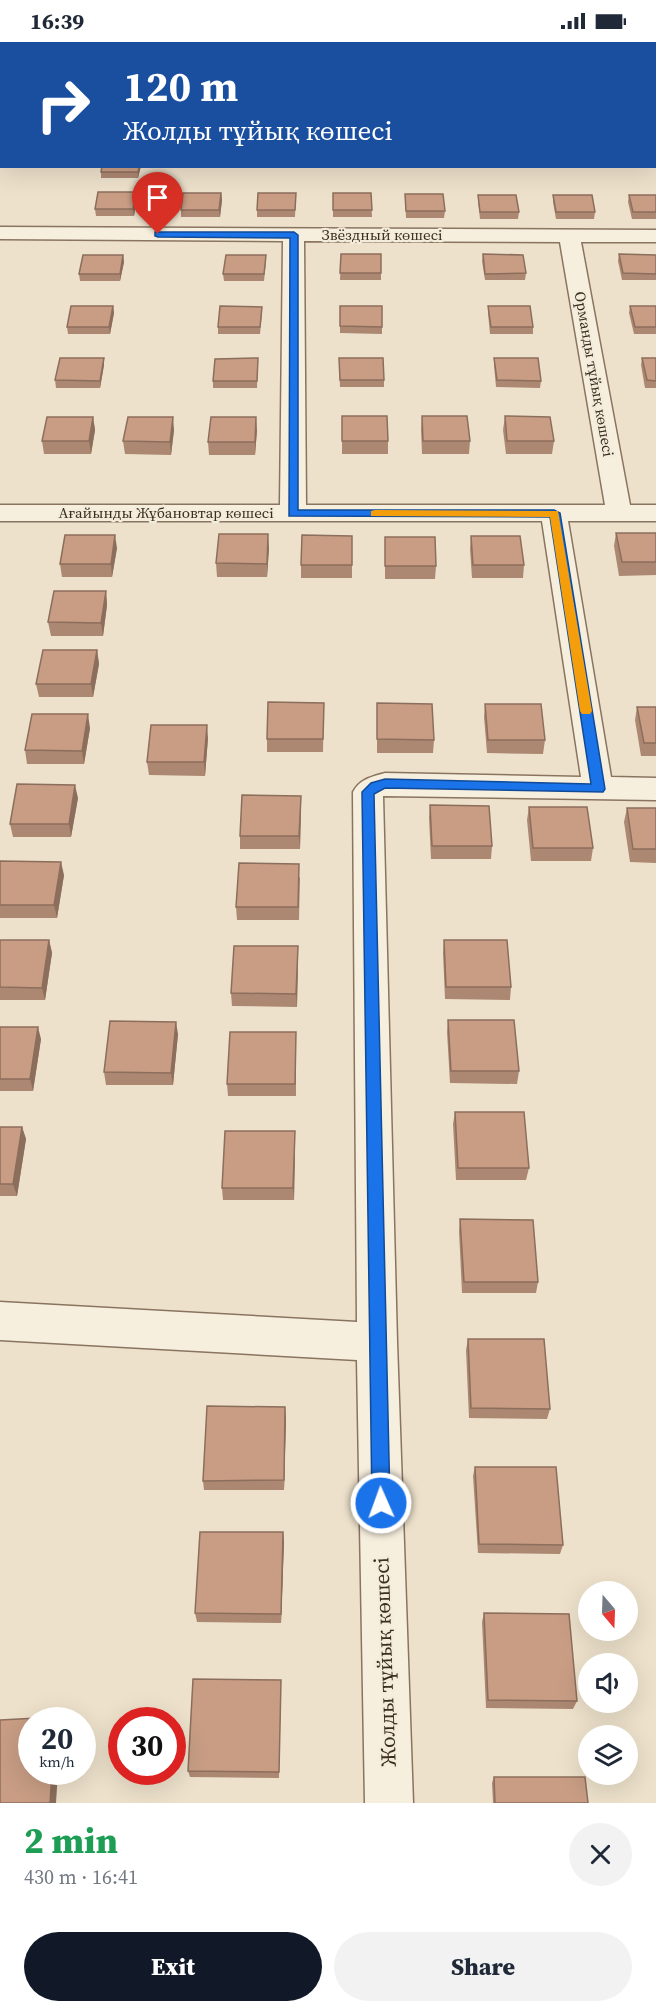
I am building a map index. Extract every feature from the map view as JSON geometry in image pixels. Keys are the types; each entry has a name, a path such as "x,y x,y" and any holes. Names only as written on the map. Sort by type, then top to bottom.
{"street":[{"name":"Звёздный көшесі","path":"0,233 656,236"},
{"path":"293,513 294,235"},
{"name":"Орманды тұйық көшесі","path":"569,236 619,513"},
{"name":"Ағайынды Жұбановтар көшесі","path":"0,513 656,513"},
{"path":"554,513 598,789"},
{"name":"Жолды тұйық көшесі","path":"389,1803 377,1342 368,792 385,784 656,789"},
{"path":"0,1321 377,1342"}],"building":[{"path":"102,168 139,168 138,172 101,172"},
{"path":"98,192 136,192 133,209 95,209"},
{"path":"183,193 221,193 219,210 181,210"},
{"path":"258,193 296,193 295,210 257,210"},
{"path":"333,193 371,193 372,210 333,210"},
{"path":"405,194 443,194 445,211 406,211"},
{"path":"478,195 516,195 519,212 480,212"},
{"path":"553,195 592,195 595,212 556,212"},
{"path":"629,195 656,195 656,212 633,212"},
{"path":"341,254 381,254 381,273 340,273"},
{"path":"483,254 523,255 526,273 485,274"},
{"path":"619,254 656,255 656,274 623,273"},
{"path":"83,255 123,255 120,274 79,274"},
{"path":"226,255 266,255 264,274 223,274"},
{"path":"71,306 113,306 109,327 67,327"},
{"path":"220,306 262,307 260,327 218,327"},
{"path":"340,306 382,306 382,327 340,326"},
{"path":"488,306 530,306 533,327 491,327"},
{"path":"630,306 656,306 656,327 635,327"},
{"path":"60,358 104,358 100,381 55,380"},
{"path":"258,358 257,381 213,381 215,359"},
{"path":"339,358 383,358 384,380 340,380"},
{"path":"494,358 538,358 541,381 497,380"},
{"path":"642,358 656,358 656,381 647,380"},
{"path":"342,416 387,416 388,441 342,441"},
{"path":"422,416 467,416 470,441 423,441"},
{"path":"505,416 550,417 554,441 507,441"},
{"path":"47,417 93,417 89,441 42,441"},
{"path":"128,417 173,417 170,442 123,441"},
{"path":"211,417 256,417 255,442 208,442"},
{"path":"616,533 656,533 656,562 622,562"},
{"path":"219,534 268,534 267,564 216,563"},
{"path":"65,535 115,535 111,564 60,564"},
{"path":"302,535 352,536 352,565 301,565"},
{"path":"471,536 520,536 524,565 473,565"},
{"path":"385,537 435,537 436,566 385,566"},
{"path":"54,591 106,591 101,623 48,622"},
{"path":"43,650 97,650 91,684 36,684"},
{"path":"268,702 324,703 323,739 267,739"},
{"path":"377,703 432,704 434,740 377,739"},
{"path":"485,704 541,704 545,740 488,740"},
{"path":"637,707 656,707 656,743 644,743"},
{"path":"32,714 88,714 82,751 25,750"},
{"path":"151,725 207,725 204,762 147,762"},
{"path":"17,784 75,785 69,824 10,824"},
{"path":"242,795 301,796 299,836 240,836"},
{"path":"430,805 489,806 492,846 432,846"},
{"path":"529,807 587,807 593,848 533,848"},
{"path":"627,808 656,808 656,849 633,849"},
{"path":"0,861 61,862 54,905 0,905"},
{"path":"239,863 299,864 298,907 236,907"},
{"path":"0,940 49,940 42,988 0,987"},
{"path":"444,940 507,940 511,987 446,987"},
{"path":"234,946 298,946 296,994 231,993"},
{"path":"448,1020 514,1020 519,1071 451,1071"},
{"path":"110,1021 176,1022 171,1073 104,1072"},
{"path":"0,1027 38,1027 30,1079 0,1079"},
{"path":"230,1032 296,1032 295,1084 227,1084"},
{"path":"455,1112 524,1112 529,1168 458,1168"},
{"path":"0,1127 22,1127 13,1184 0,1184"},
{"path":"225,1131 295,1131 293,1188 222,1188"},
{"path":"460,1219 533,1220 538,1282 464,1282"},
{"path":"468,1339 544,1339 550,1409 471,1408"},
{"path":"207,1406 285,1407 284,1480 203,1481"},
{"path":"475,1467 556,1467 563,1545 479,1544"},
{"path":"200,1532 283,1532 281,1614 195,1613"},
{"path":"484,1613 569,1614 577,1701 488,1700"},
{"path":"193,1679 281,1680 279,1772 188,1771"},
{"path":"18,1719 18,1785 51,1785 50,1803 0,1803 0,1720"},
{"path":"494,1777 578,1777 578,1785 586,1785 588,1803 495,1803"}],"slow traffic":[{"path":"375,513 554,513 586,711"}],"route":[{"path":"158,234 294,235 293,513 554,513 598,789 385,784 368,792 381,1503"}]}
